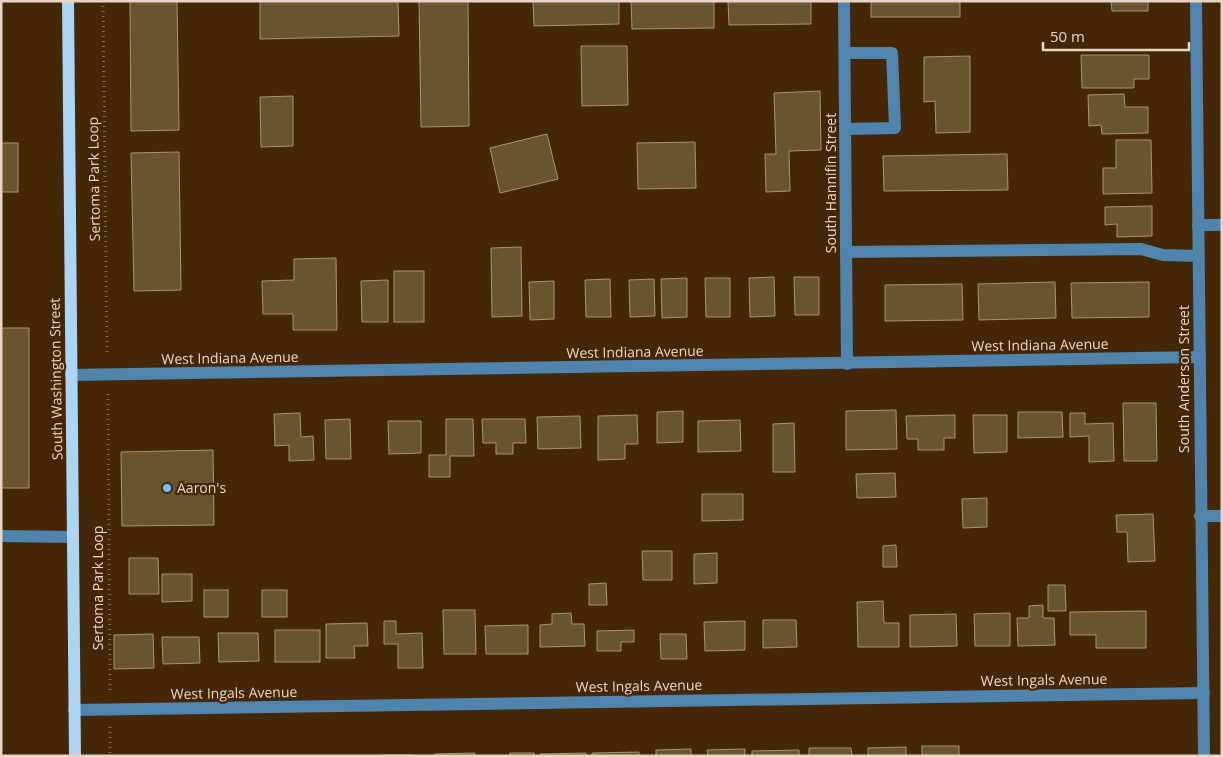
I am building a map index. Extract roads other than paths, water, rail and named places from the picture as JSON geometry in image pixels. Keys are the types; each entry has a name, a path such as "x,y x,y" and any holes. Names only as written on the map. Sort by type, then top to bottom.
{"main road":[{"name":"South Washington Street","path":"68,1 75,756"}],"street":[{"name":"South Hannifin Street","path":"844,1 848,364"},
{"name":"South Anderson Street","path":"1196,1 1204,756"},
{"path":"845,53 892,53 895,128 845,129"},
{"path":"1198,225 1222,225"},
{"path":"846,252 1141,249 1163,255 1198,256"},
{"name":"West Indiana Avenue","path":"71,375 1200,357"},
{"path":"1200,516 1222,516"},
{"path":"1,536 73,537"},
{"name":"West Ingals Avenue","path":"74,710 1204,693"}],"place":[{"name":"Aaron's","path":"167,488"}]}
